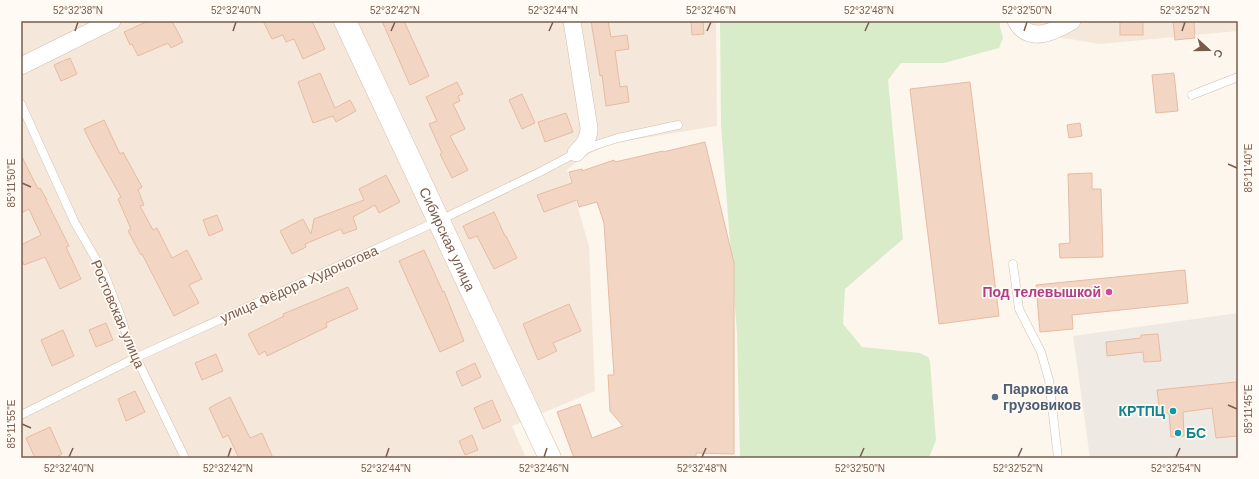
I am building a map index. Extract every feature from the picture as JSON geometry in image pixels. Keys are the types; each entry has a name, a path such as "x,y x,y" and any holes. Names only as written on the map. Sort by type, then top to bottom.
{"street":[{"path":"21,66 112,21"},
{"name":"Сибирская улица","path":"345,21 550,458"},
{"path":"572,21 589,128 589,134 584,145 576,153"},
{"path":"1016,21 1022,29 1032,34 1041,34 1064,26 1072,21"}],"lane":[{"path":"1192,95 1238,77"},
{"name":"Ростовская улица","path":"21,104 75,223 104,273 135,358 186,458"},
{"name":"улица Фёдора Худоногова","path":"21,415 135,358 438,221 542,172 576,153 618,138 678,125"},
{"path":"1013,264 1019,309 1041,352 1049,380 1058,458"}],"shaded area":[{"path":"21,21 716,21 717,126 608,144 579,160 567,170 589,246 595,391 512,426 526,458 21,458"},
{"path":"1014,21 1238,21 1238,31 1100,44 1015,30"},
{"path":"1238,313 1238,458 1090,458 1073,336"}],"green space":[{"path":"720,21 1000,21 1003,38 999,48 944,63 901,63 888,80 903,239 845,289 843,324 862,347 920,353 928,357 930,362 936,440 929,458 740,458 737,334 721,125"}],"building":[{"path":"148,21 172,21 183,42 171,48 168,43 138,56 132,44 130,45 124,32"},
{"path":"263,21 312,21 325,49 303,59 294,39 286,42 283,35 272,39"},
{"path":"382,21 404,21 429,76 410,85"},
{"path":"591,21 608,21 611,37 627,35 629,49 615,51 620,87 627,86 629,102 606,106 602,75 600,76"},
{"path":"691,21 703,21 704,34 692,35"},
{"path":"1120,21 1143,21 1143,35 1120,35"},
{"path":"1173,21 1194,21 1195,38 1175,40"},
{"path":"70,58 77,74 61,81 54,65"},
{"path":"320,73 335,108 350,100 356,111 336,122 333,116 313,123 298,82"},
{"path":"1174,73 1178,111 1156,113 1152,75"},
{"path":"457,82 463,94 458,96 460,101 453,104 465,129 450,136 468,170 452,178 440,154 442,153 429,124 437,121 426,97"},
{"path":"970,82 999,316 939,324 910,89"},
{"path":"522,94 535,123 522,129 509,100"},
{"path":"566,113 573,132 545,142 538,122"},
{"path":"104,120 120,154 123,152 142,187 138,190 144,205 140,206 153,230 157,228 172,258 187,250 202,279 189,285 199,303 174,316 142,254 141,255 128,231 131,229 118,199 121,197 84,129"},
{"path":"1080,123 1082,136 1069,138 1067,125"},
{"path":"705,142 734,263 734,454 696,453 696,458 574,458 557,412 580,404 592,438 623,426 610,411 608,375 614,375 604,223 597,202 579,207 577,200 544,212 537,195 572,183 569,172 582,169 582,171 614,160 615,162"},
{"path":"21,155 38,189 40,188 47,200 69,246 66,247 81,279 60,289 45,257 24,265 21,258 21,245 41,235 29,209 21,213"},
{"path":"1092,173 1092,189 1101,189 1103,257 1060,258 1059,244 1070,243 1068,174"},
{"path":"386,175 400,202 379,213 375,205 353,217 357,229 343,234 341,229 305,244 306,247 292,254 280,231 303,219 311,234 314,219 364,200 359,189"},
{"path":"494,212 517,258 494,269 477,236 469,239 463,226"},
{"path":"217,215 223,230 209,236 203,220"},
{"path":"424,250 443,292 444,291 464,341 440,352 399,261"},
{"path":"1185,270 1188,303 1072,315 1073,329 1040,332 1036,285"},
{"path":"348,287 358,309 326,323 327,327 267,356 265,351 259,355 248,334 284,316 283,314"},
{"path":"569,304 581,331 553,343 557,351 538,360 523,324"},
{"path":"106,323 113,340 96,347 89,330"},
{"path":"63,330 74,356 52,366 41,340"},
{"path":"1158,334 1161,361 1144,362 1143,352 1107,356 1106,342 1141,338 1141,335"},
{"path":"216,354 223,371 202,380 195,363"},
{"path":"475,363 481,377 462,386 456,372"},
{"name":"КРТПЦ","path":"1236,382 1238,399 1238,436 1216,438 1212,408 1183,412 1184,436 1171,437 1169,413 1160,414 1157,390"},
{"path":"135,391 145,412 126,421 118,399"},
{"path":"230,397 250,438 262,433 273,458 239,458 228,435 223,438 209,408"},
{"path":"492,400 501,421 483,429 474,408"},
{"path":"50,427 62,454 54,458 35,458 26,438"},
{"path":"472,435 478,450 465,455 459,441"}],"place":[{"name":"Под телевышкой","path":"1109,292"},
{"name":"Парковка грузовиков","path":"995,397"},
{"name":"КРТПЦ","path":"1173,411"},
{"name":"БС","path":"1178,433"}]}
